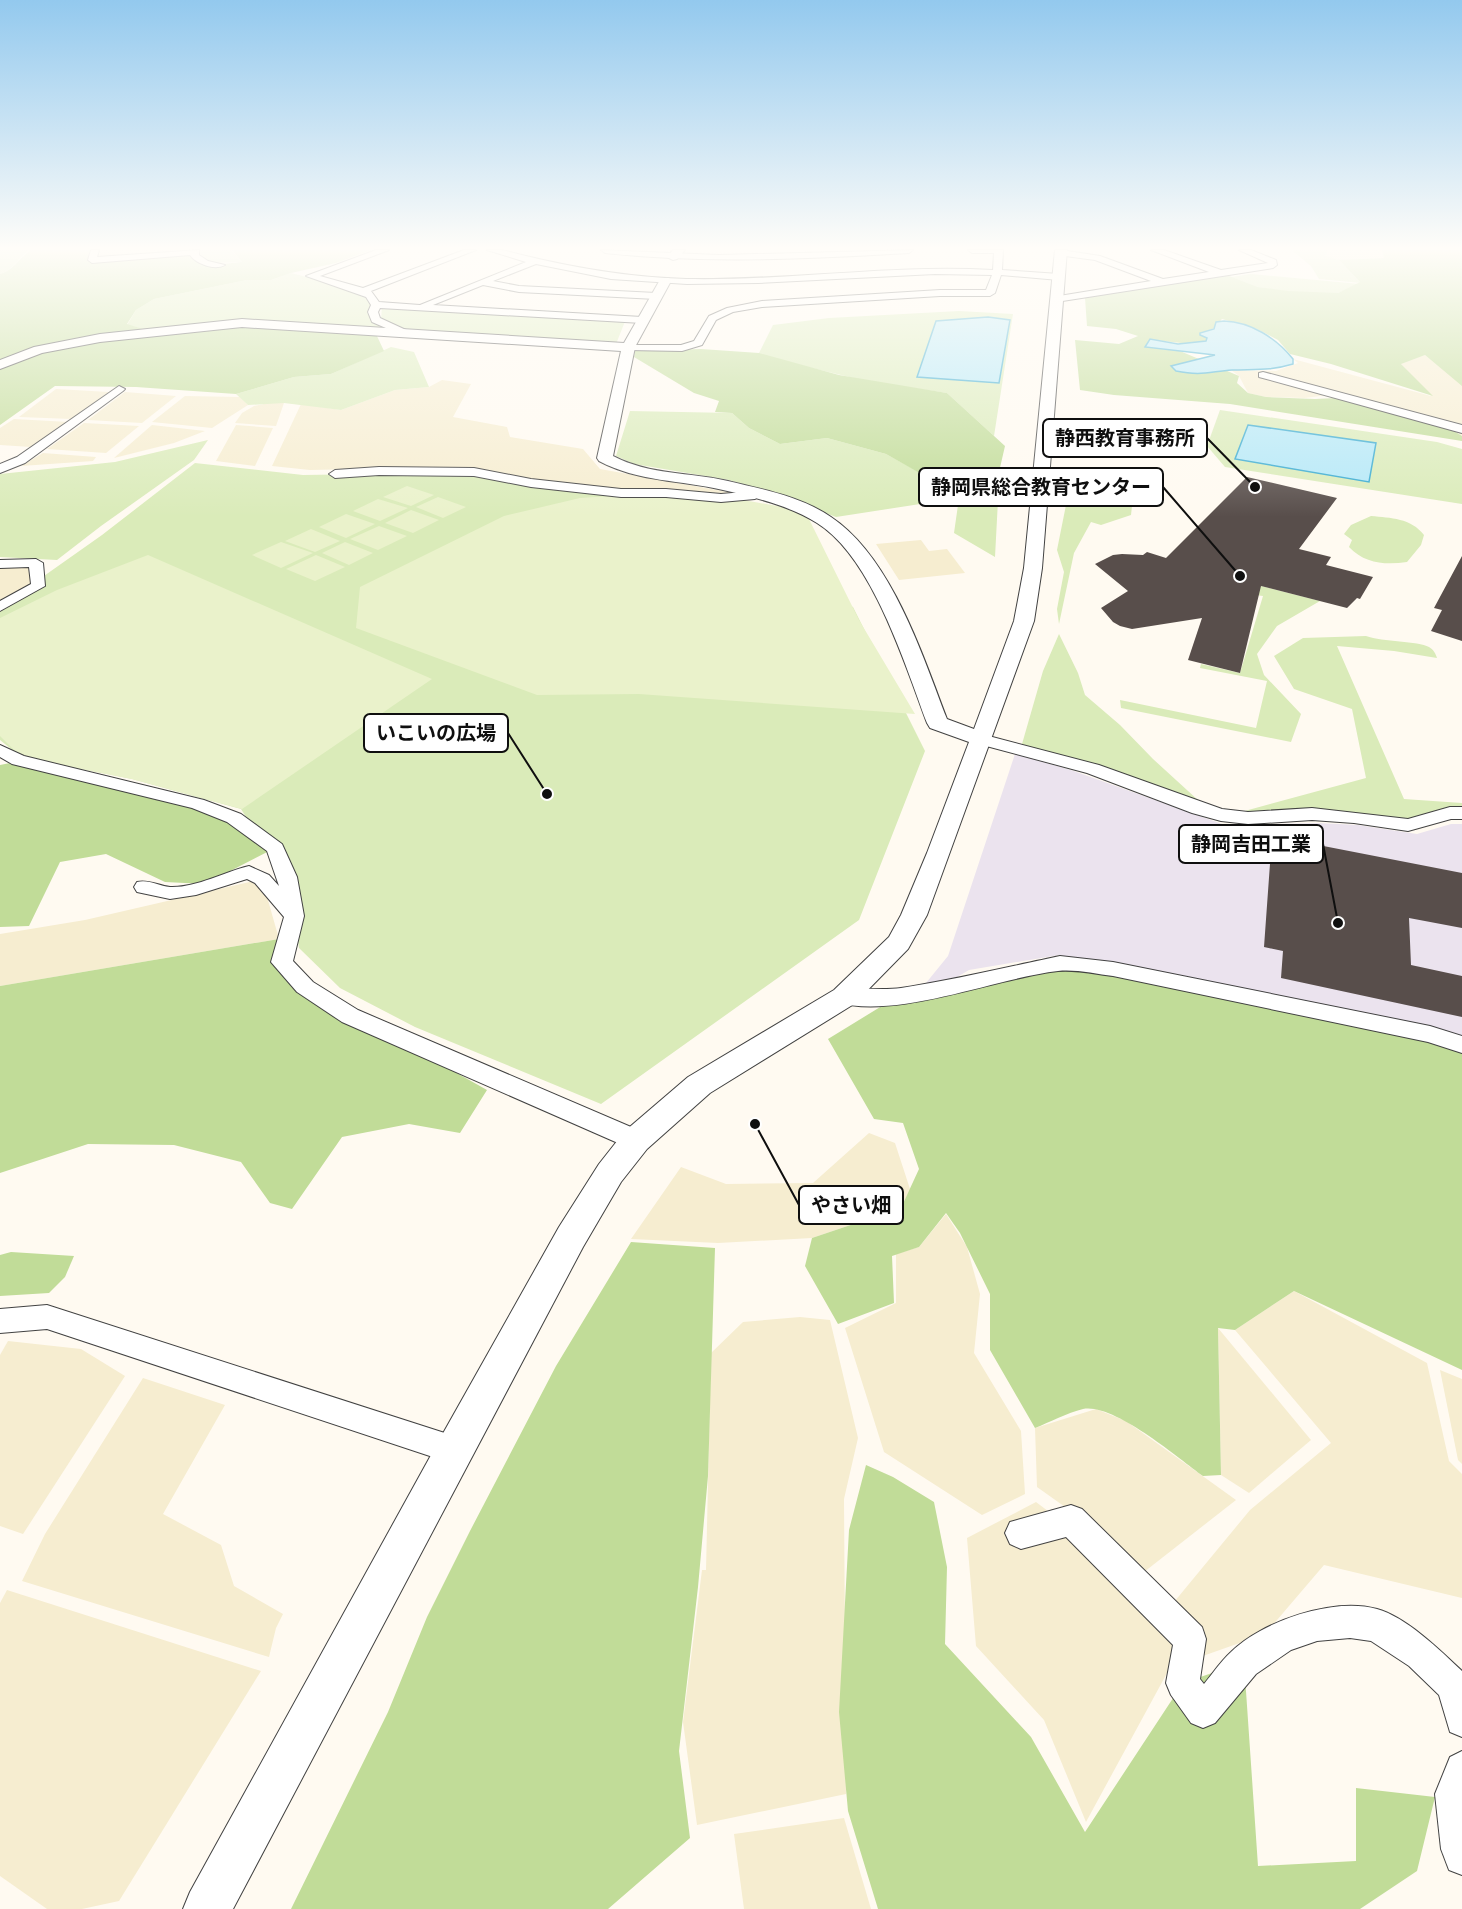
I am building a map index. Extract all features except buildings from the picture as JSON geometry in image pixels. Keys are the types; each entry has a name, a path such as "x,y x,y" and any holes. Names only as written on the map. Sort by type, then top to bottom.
{"street":[{"path":"0,365 39,350 94,339"},
{"path":"516,339 682,348 698,343 700,339"},
{"path":"632,339 628,346 605,458 618,466 643,473 723,484 825,519 845,536 861,556 898,623 938,723 981,739 1093,769 1221,815 1248,818 1312,814 1354,817 1408,825 1450,813 1462,813"},
{"path":"207,1909 454,1450 610,1173 636,1140 699,1085 844,997 899,943 914,915 939,853 1024,621 1034,568 1053,339"},
{"path":"1263,375 1462,429"},
{"path":"0,469 21,460 119,389"},
{"path":"335,474 389,471 474,472 531,483 621,493 666,493 722,498 755,495"},
{"path":"0,564 36,563 38,586 0,606"},
{"path":"0,750 18,760 198,804 234,818 275,848 287,877 294,916 282,962 305,987 350,1016 636,1140"},
{"path":"144,887 170,893 196,889 249,872 262,879 294,916"},
{"path":"844,997 882,998 935,990 1060,963 1136,974 1430,1034 1462,1045"},
{"path":"0,1321 48,1317 454,1450"},
{"path":"1021,1533 1071,1520 1190,1639 1183,1683 1203,1711 1244,1662 1282,1638 1317,1625 1350,1622 1376,1625 1421,1654 1453,1686 1462,1720"},
{"path":"1462,1769 1453,1794 1459,1850 1462,1857"}],"shaded area":[{"path":"1425,355 1462,385 1462,436 1448,425 1343,393 1305,398 1266,397 1248,393 1239,376 1231,370 1276,371 1298,363 1293,359 1431,396 1400,363"},
{"path":"442,380 471,384 453,417 507,427 510,437 583,449 600,469 739,494 621,493 407,468 310,470 272,466 301,404 341,410 395,390 429,387"},
{"path":"56,389 109,392 72,419 19,417"},
{"path":"125,392 176,396 142,423 88,420"},
{"path":"185,396 240,397 248,405 212,428 152,422"},
{"path":"284,403 276,426 235,423 242,413 254,406"},
{"path":"14,419 69,422 31,447 0,445 0,428"},
{"path":"84,423 139,426 106,453 47,449"},
{"path":"152,425 205,431 174,443 114,458"},
{"path":"236,425 273,428 255,466 216,461"},
{"path":"43,453 96,457 93,461 21,466"},
{"path":"921,540 929,551 947,549 965,573 899,580 876,544"},
{"path":"30,566 30,586 0,601 0,567"},
{"path":"1015,754 1071,770 1225,825 1318,823 1358,825 1417,834 1451,824 1462,824 1462,1040 1059,955 969,970 935,990 917,994 948,956"},
{"path":"262,879 279,939 0,986 0,934 85,920"},
{"path":"869,1133 895,1143 910,1189 901,1208 812,1238 718,1243 631,1239 681,1167 726,1184 813,1183"},
{"path":"946,1214 967,1247 980,1294 974,1353 1021,1431 1025,1494 982,1515 884,1452 845,1328 896,1303 896,1254 919,1247"},
{"path":"1294,1291 1427,1363 1449,1461 1462,1474 1462,1598 1324,1565 1265,1634 1200,1657 1165,1613 1250,1510 1331,1443 1235,1330"},
{"path":"800,1317 830,1320 858,1438 844,1499 846,1794 697,1825 683,1722 702,1570 706,1570 711,1353 743,1322"},
{"path":"1218,1328 1311,1440 1249,1493 1221,1475"},
{"path":"8,1341 81,1349 125,1376 23,1534 0,1526 0,1355"},
{"path":"1440,1370 1462,1379 1462,1464 1458,1460"},
{"path":"143,1378 225,1405 163,1514 221,1545 234,1586 283,1614 276,1628 269,1657 22,1581 45,1534"},
{"path":"1096,1409 1126,1421 1236,1500 1144,1572 1113,1541 1037,1487 1035,1428"},
{"path":"1036,1502 1122,1567 1179,1651 1086,1822 1044,1720 976,1646 967,1538"},
{"path":"7,1590 261,1671 119,1901 82,1909 47,1909 0,1876 0,1603"},
{"path":"844,1818 871,1909 744,1909 734,1834"}],"green space":[{"path":"0,339 378,339 384,351 331,374 294,377 236,394 136,387 55,386 0,425"},
{"path":"528,339 618,339 616,344"},
{"path":"766,339 1009,339 994,436 947,393 866,381 758,355"},
{"path":"1131,339 1207,339 1207,341 1190,344 1154,340 1239,376 1237,383 1248,393 1266,397 1336,398 1442,423 1462,436 1462,441 1230,404 1114,395 1080,390 1075,340 1119,344"},
{"path":"1276,339 1462,339 1462,386 1425,355 1401,364 1433,396 1331,364 1290,354"},
{"path":"391,347 414,352 429,387 395,390 341,410 284,403 248,405 236,394 294,377 331,374"},
{"path":"701,349 759,353 839,375 947,393 1005,446 996,485 999,499 955,493 886,454 827,438 780,444 749,428 732,413 715,412 719,401 694,393 634,357 635,351"},
{"path":"1220,410 1437,442 1462,449 1462,504 1225,467 1207,446"},
{"path":"630,411 732,413 749,428 780,444 827,438 886,454 959,494 998,500 995,557 954,533 959,498 836,517 729,480 634,464 616,456"},
{"path":"208,440 194,460 57,560 0,557 0,474 115,462"},
{"path":"195,463 303,475 435,473 496,478 535,488 619,495 853,607 925,751 859,920 601,1104 415,1027 340,988 299,948 293,910 283,877 241,809 132,779 21,757 0,740 0,607 102,535"},
{"path":"1088,472 1123,480 1133,497 1131,515 1101,525 1091,522 1074,553 1059,624 1057,609 1064,572 1057,550 1067,500 1067,475"},
{"path":"407,486 434,495 411,506 383,497"},
{"path":"642,494 727,497 805,511 859,620 915,714 639,694 537,695 356,628 360,587 504,516 580,498"},
{"path":"438,497 466,507 443,518 416,507"},
{"path":"378,499 408,508 380,521 353,511"},
{"path":"411,510 439,520 413,533 385,523"},
{"path":"346,514 375,524 346,538 319,527"},
{"path":"1371,516 1407,522 1424,535 1421,545 1407,562 1376,562 1362,557 1349,547 1352,540 1344,534 1351,525"},
{"path":"379,526 407,536 378,550 350,539"},
{"path":"311,529 340,541 315,552 285,541"},
{"path":"281,542 313,553 281,568 252,555"},
{"path":"345,542 373,553 349,565 322,553"},
{"path":"148,555 432,679 242,809 132,779 21,757 0,736 0,618 57,590"},
{"path":"316,555 345,567 315,581 286,569"},
{"path":"1253,584 1320,601 1277,626 1257,654 1264,675 1301,714 1291,742 1121,708 1120,700 1256,728 1267,681 1200,668 1201,664 1240,673 1263,596 1246,594"},
{"path":"1059,634 1078,673 1085,695 1120,725 1199,801 1022,744 1043,671"},
{"path":"1366,636 1424,645 1435,653 1437,658 1394,651 1337,646 1404,799 1462,803 1462,810 1410,824 1241,812 1366,778 1352,709 1294,689 1274,656 1303,638"},
{"path":"10,763 198,804 275,848 205,884 165,882 106,854 60,862 29,926 0,927 0,765"},
{"path":"279,939 305,988 487,1090 460,1133 409,1124 342,1137 292,1209 270,1203 241,1162 174,1145 88,1144 0,1173 0,986"},
{"path":"1060,963 1462,1045 1462,1370 1294,1291 1235,1330 1218,1328 1221,1475 1203,1476 1128,1423 1096,1409 1083,1409 1035,1428 990,1350 990,1294 960,1233 946,1213 919,1247 892,1256 894,1303 838,1324 805,1266 812,1238 901,1208 919,1169 903,1123 874,1119 828,1039 890,1001"},
{"path":"631,1242 715,1248 708,1476 679,1751 690,1838 608,1909 291,1909 388,1712 427,1617 470,1531 556,1366"},
{"path":"11,1252 74,1256 65,1277 49,1293 0,1296 0,1255"},
{"path":"866,1465 893,1477 934,1502 947,1567 945,1644 1031,1737 1085,1832 1183,1683 1244,1662 1258,1866 1356,1861 1356,1788 1435,1797 1417,1871 1360,1909 878,1909 848,1811 839,1712 849,1530"}],"water":[{"path":"930,339 1007,339 999,383 917,377"},
{"path":"1150,339 1178,344 1207,339 1272,339 1293,359 1293,364 1270,369 1198,373 1176,371 1171,366 1215,355 1145,347"},
{"path":"1248,425 1376,443 1369,482 1235,459"}],"place":[{"name":"静西教育事務所","path":"1255,487"},
{"name":"静岡県総合教育センター","path":"1240,576"},
{"name":"いこいの広場","path":"547,794"},
{"name":"静岡吉田工業","path":"1338,923"},
{"name":"やさい畑","path":"755,1124"}]}
